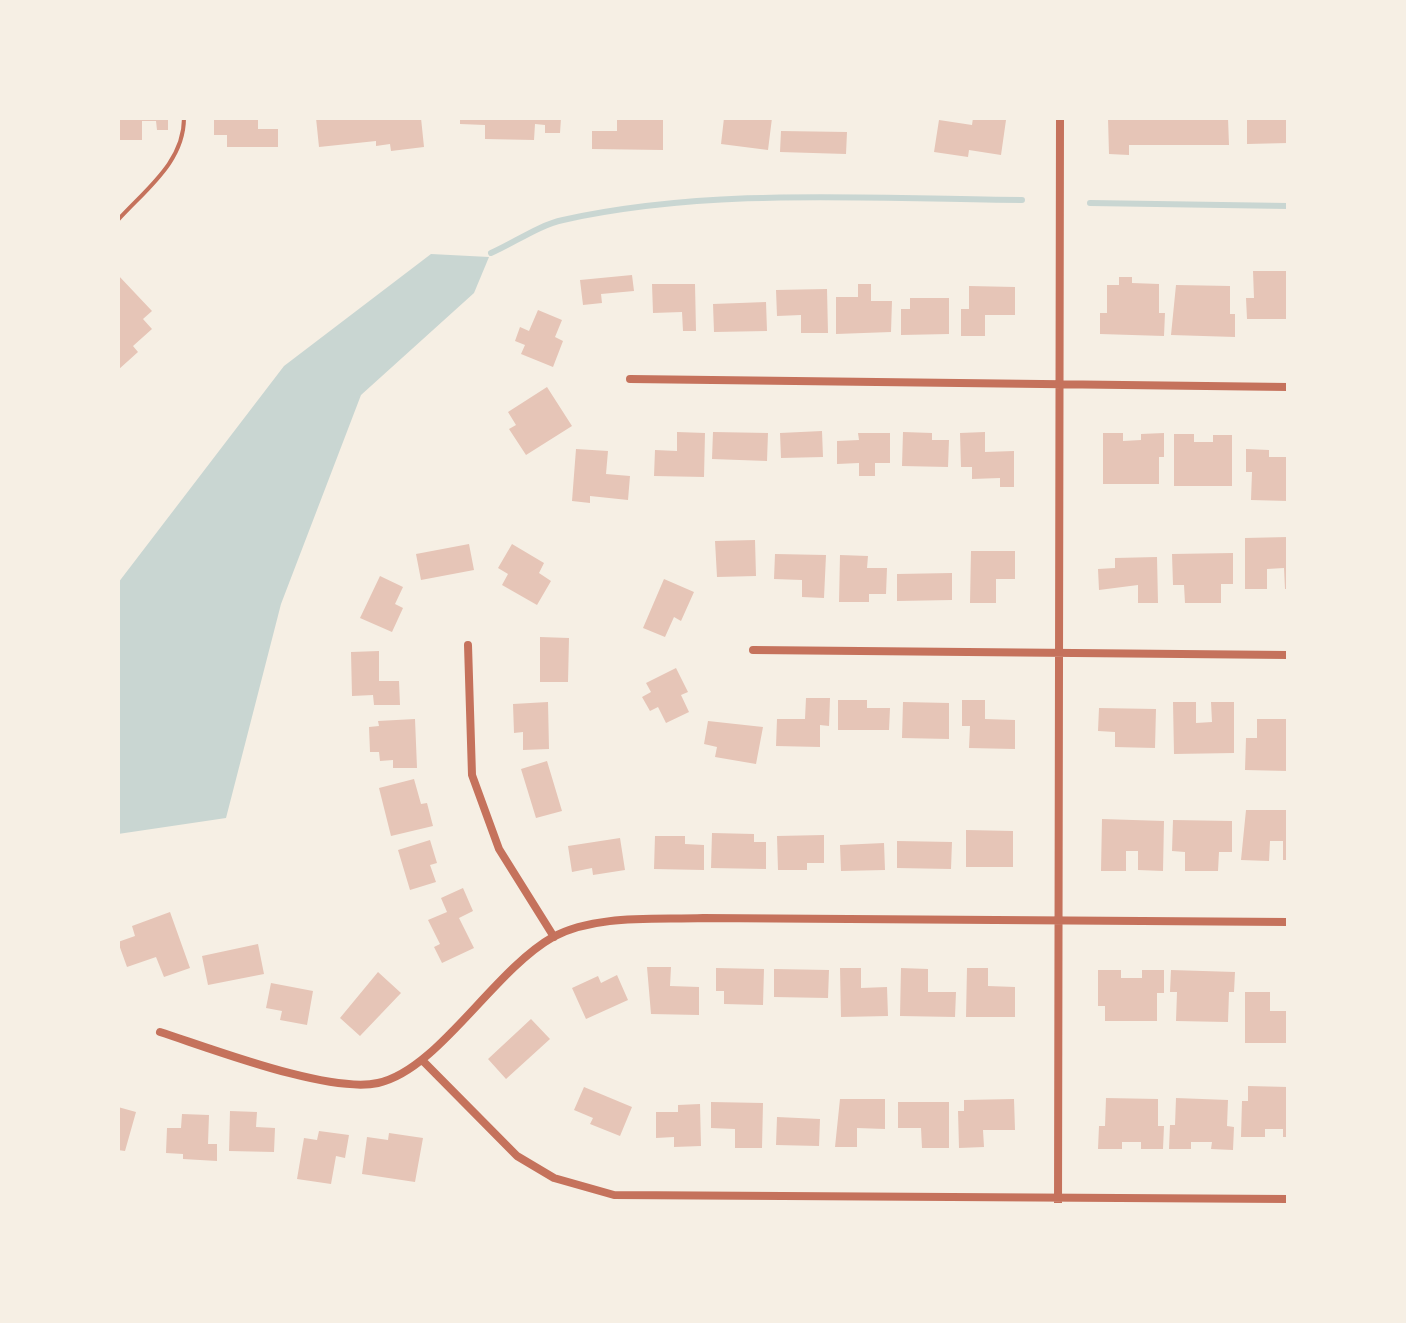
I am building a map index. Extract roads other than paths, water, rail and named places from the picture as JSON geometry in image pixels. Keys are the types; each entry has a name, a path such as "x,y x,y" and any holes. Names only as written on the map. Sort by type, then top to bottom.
{"street":[{"path":"1058,1201 1060,118"},
{"path":"630,379 1288,387"},
{"path":"468,645 472,775 499,849 554,937"},
{"path":"753,650 1288,655"},
{"path":"160,1032 266,1067 347,1083 378,1083 423,1061 492,985 554,937 606,922 703,918 1288,922"},
{"path":"423,1061 517,1156 554,1178 614,1195 1058,1201 1288,1199"}],"lane":[{"path":"118,220 173,160 184,137 184,118"}],"waterway":[{"path":"491,253 554,222 677,203 792,197 1022,200"},
{"path":"1090,203 1288,206"}]}
